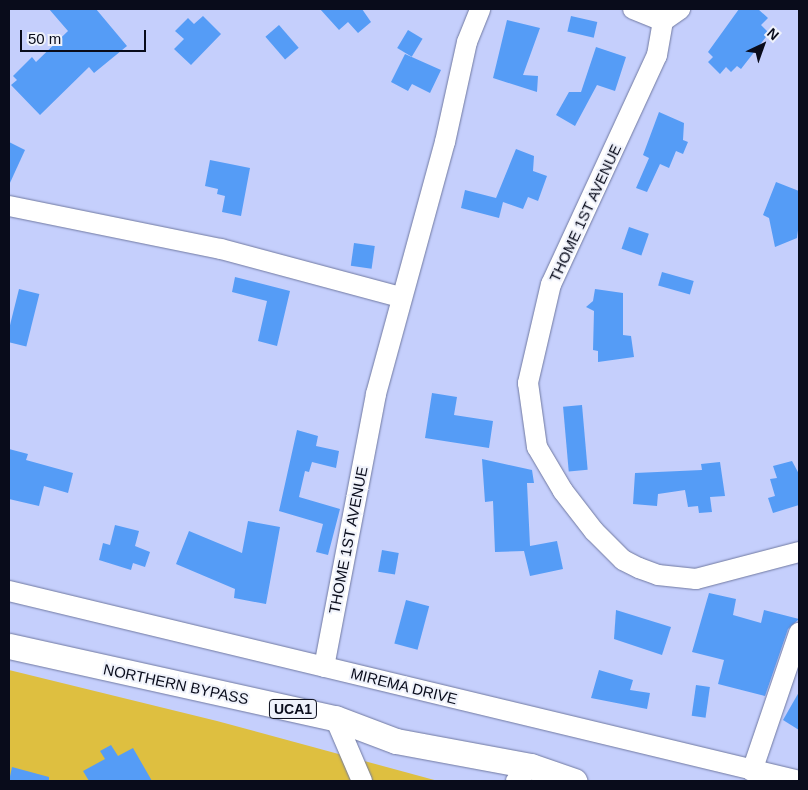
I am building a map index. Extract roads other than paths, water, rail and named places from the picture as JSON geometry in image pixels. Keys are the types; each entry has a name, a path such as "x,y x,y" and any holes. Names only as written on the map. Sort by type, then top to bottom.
{"main road":[{"name":"NORTHERN BYPASS","path":"9,646 335,718 396,741 523,774 574,781"}],"street":[{"name":"THOME 1ST AVENUE","path":"324,667 400,297 445,142 467,42 480,9"},
{"path":"633,9 663,21 680,9"},
{"name":"THOME 1ST AVENUE","path":"663,21 648,81 587,199 551,284 528,383 537,447 588,524 623,560 639,568 658,575 696,579 799,552"},
{"path":"9,206 221,249 400,297"},
{"name":"MIREMA DRIVE","path":"9,590 752,771 799,780"},
{"path":"752,771 799,633"},
{"path":"335,718 362,781"}]}
